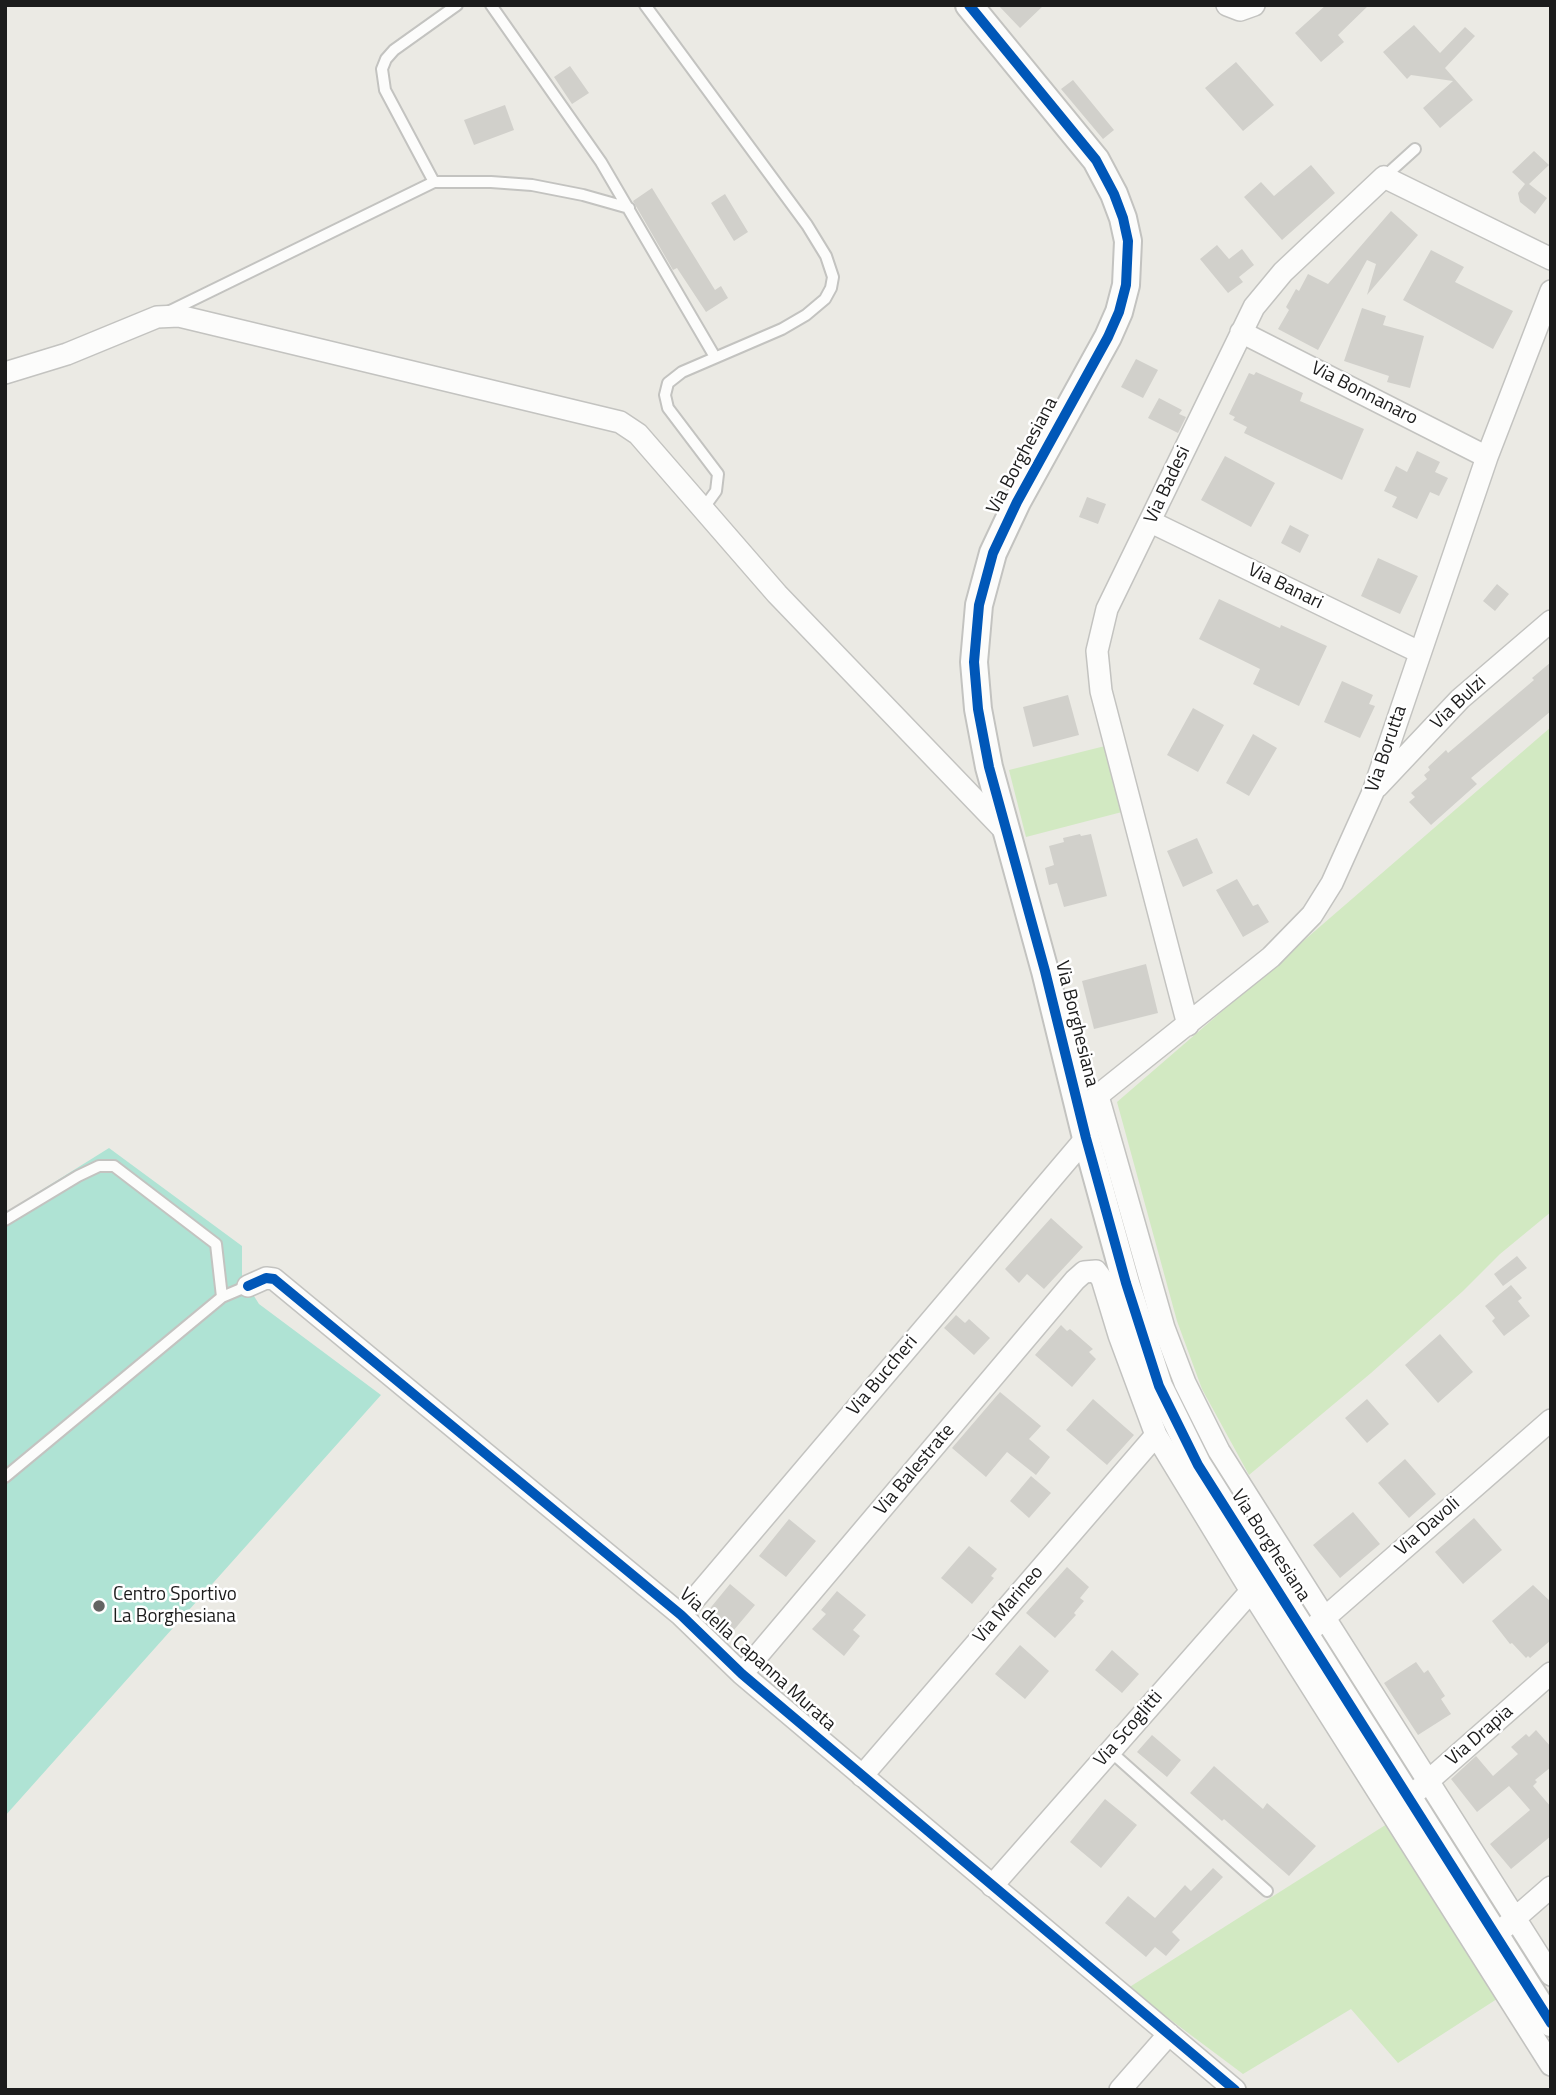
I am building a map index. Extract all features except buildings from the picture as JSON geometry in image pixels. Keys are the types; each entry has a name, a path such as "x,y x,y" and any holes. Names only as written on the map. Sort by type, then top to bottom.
{"street":[{"name":"Via Borghesiana","path":"969,5 1080,138 1102,170 1123,218 1129,259 1122,299 1108,337 1011,514 993,553 981,593 975,642 976,694 989,767 1045,971 1209,1458 1259,1582 1315,1627 1429,1780 1551,2023"},
{"path":"1227,5 1240,10 1254,5"},
{"path":"1384,177 1551,259"},
{"name":"Via Badesi","path":"1188,1025 1103,701 1098,672 1098,644 1107,609 1254,307 1283,272 1384,177"},
{"name":"Via Borutta","path":"1088,1103 1271,957 1311,915 1338,871 1373,792 1487,457 1551,292"},
{"path":"5,373 67,354 157,317 172,315 620,422 638,434 777,594 1007,833"},
{"name":"Via Bonnanaro","path":"1241,332 1487,457"},
{"name":"Via Banari","path":"1151,522 1419,652"},
{"name":"Via Bulzi","path":"1373,792 1460,699 1551,621"},
{"name":"Via Borghesiana","path":"1088,1103 1086,1138 1129,1296 1172,1416 1209,1458 1315,1627 1408,1798 1505,1927 1551,1975"},
{"name":"Via Buccheri","path":"681,1615 1086,1138"},
{"name":"Via Borghesiana","path":"1090,1270 1096,1271 1102,1279 1119,1335 1156,1435 1259,1582 1551,2065"},
{"name":"Via Balestrate","path":"742,1674 1075,1280 1090,1270"},
{"name":"Via della Capanna Murata","path":"248,1286 266,1278 274,1279 681,1615 742,1674 1235,2090"},
{"name":"Via Davoli","path":"1315,1627 1551,1420"},
{"name":"Via Marineo","path":"862,1776 1156,1435"},
{"name":"Via Scoglitti","path":"992,1886 1259,1582"},
{"name":"Via Drapia","path":"1408,1798 1551,1673"},
{"path":"1505,1927 1551,1887"},
{"path":"1120,2090 1169,2034"}],"lane":[{"path":"434,182 389,99 382,82 382,69 394,50 457,5"},
{"path":"491,5 601,162 715,357"},
{"path":"645,5 807,225 833,272 831,288 813,310 782,329 677,375 668,383 665,395 672,414 718,474 716,491 703,509"},
{"path":"1384,177 1415,149"},
{"path":"157,317 434,182 491,182 532,186 583,195 629,208"},
{"path":"5,1220 78,1175 99,1166 114,1166 216,1244 222,1297"},
{"path":"5,1477 222,1297 248,1286"},
{"path":"1110,1751 1267,1891"}],"green space":[{"path":"1551,727 1551,1212 1500,1254 1463,1291 1371,1373 1249,1475 1202,1389 1177,1321 1117,1102"},
{"path":"1105,746 1122,812 1026,837 1009,770"},
{"name":"Centro Sportivo La Borghesiana","path":"109,1148 242,1246 242,1277 259,1304 381,1395 5,1816 5,1213"},
{"path":"1387,1824 1500,1997 1398,2063 1351,2009 1243,2074 1128,1988"}],"cycle path":[{"path":"969,5 1096,160 1114,194 1128,241 1126,285 1119,312 1108,337 1017,502 993,553 979,605 974,662 978,709 989,767 1126,1283 1159,1386 1198,1465 1551,2023"},
{"path":"248,1286 266,1278 274,1279 681,1615 742,1674 1235,2090"}],"place":[{"name":"Centro Sportivo La Borghesiana","path":"99,1606"}]}
